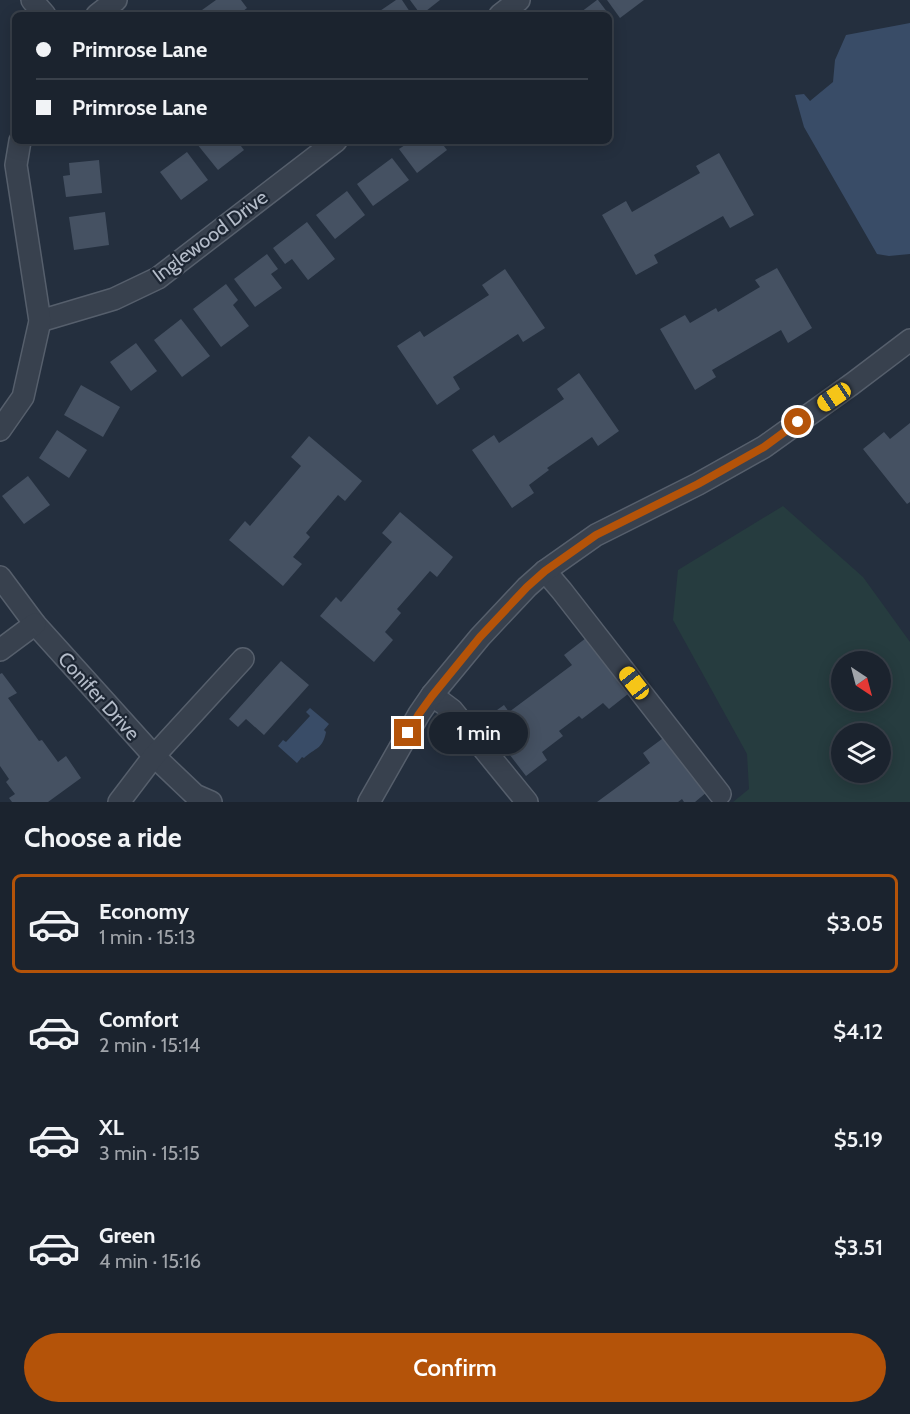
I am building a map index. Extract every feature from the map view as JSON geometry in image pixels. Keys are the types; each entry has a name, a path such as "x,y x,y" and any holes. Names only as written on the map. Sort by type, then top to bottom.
{"street":[{"path":"32,0 42,12"},
{"path":"101,12 116,0"},
{"path":"504,12 519,0"},
{"path":"0,430 23,397 40,321 16,165 20,144"},
{"name":"Inglewood Drive","path":"40,321 114,299 158,278 332,144"},
{"path":"369,802 419,714 432,696 480,637 545,571 596,535 698,484 764,447 910,340"},
{"path":"545,571 720,794"},
{"name":"Conifer Drive","path":"0,577 35,624 154,756 195,795 211,802"},
{"path":"0,650 35,624"},
{"path":"119,802 154,756 243,659"},
{"path":"432,696 452,711 527,802"}],"green space":[{"path":"783,506 863,577 910,642 910,802 733,802 749,789 747,754 673,620 678,570"}],"water":[{"path":"910,23 910,254 889,256 877,254 804,127 795,95 804,94 810,101 833,82 835,60 846,35"},
{"path":"310,708 329,724 324,730 325,738 321,745 297,763 278,746 283,740 286,742 310,716 306,712"}],"building":[{"path":"216,0 241,0 247,8 242,12 199,12"},
{"path":"396,0 402,0 410,12 378,12"},
{"path":"410,0 440,0 425,12 419,12"},
{"path":"598,0 607,12 581,12"},
{"path":"607,0 644,0 620,18"},
{"path":"197,144 239,144 244,150 218,170"},
{"path":"406,144 442,144 447,150 417,173 399,149"},
{"path":"187,152 208,180 181,200 160,172"},
{"path":"719,153 754,215 730,228 723,216 654,255 658,263 636,275 602,215 626,201 632,212 700,173 696,166"},
{"path":"392,158 409,180 373,206 357,184"},
{"path":"99,160 102,193 66,197 63,176 70,175 69,163"},
{"path":"347,191 365,215 335,239 316,215"},
{"path":"105,212 109,245 74,250 69,217"},
{"path":"307,222 335,259 308,280 292,259 285,264 273,248"},
{"path":"267,254 278,269 271,274 282,288 255,307 234,279"},
{"path":"777,268 812,328 788,343 781,330 712,370 716,377 695,390 660,329 685,315 690,323 716,308 718,312 760,287 755,280"},
{"path":"505,269 545,328 523,342 518,334 453,377 460,389 437,405 397,346 420,331 424,337 489,295 482,285"},
{"path":"226,284 238,300 233,305 249,326 221,347 193,309"},
{"path":"181,319 210,356 182,377 154,340"},
{"path":"136,343 157,371 131,391 110,362"},
{"path":"579,373 619,431 598,446 592,437 547,468 549,470 529,485 534,493 512,508 472,450 494,435 499,443 564,399 557,389"},
{"path":"81,385 120,407 103,437 64,415"},
{"path":"910,423 910,502 907,504 863,449 884,432 890,439"},
{"path":"57,430 87,450 69,478 39,458"},
{"path":"309,436 362,481 345,501 338,495 306,533 310,537 293,557 302,564 283,586 229,540 245,521 250,526 301,466 291,457"},
{"path":"28,476 50,505 24,524 2,496"},
{"path":"400,512 453,557 437,577 430,571 397,609 401,613 385,632 393,640 374,662 320,616 336,597 341,602 392,542 382,533"},
{"path":"586,638 628,694 609,709 603,703 582,719 579,716 559,731 563,736 542,752 547,760 526,776 483,720 504,705 509,712 572,665 564,655"},
{"path":"281,661 309,685 264,735 246,719 238,727 229,719"},
{"path":"2,673 17,693 8,698 39,741 42,740 58,762 66,756 81,778 48,802 12,802 9,798 15,794 6,782 9,779 0,766 0,674"},
{"path":"666,736 707,792 695,802 684,802 682,799 678,802 597,802 650,763 643,753"}],"route":[{"path":"408,733 432,696 480,637 545,571 596,535 698,484 764,447 798,422"}]}
